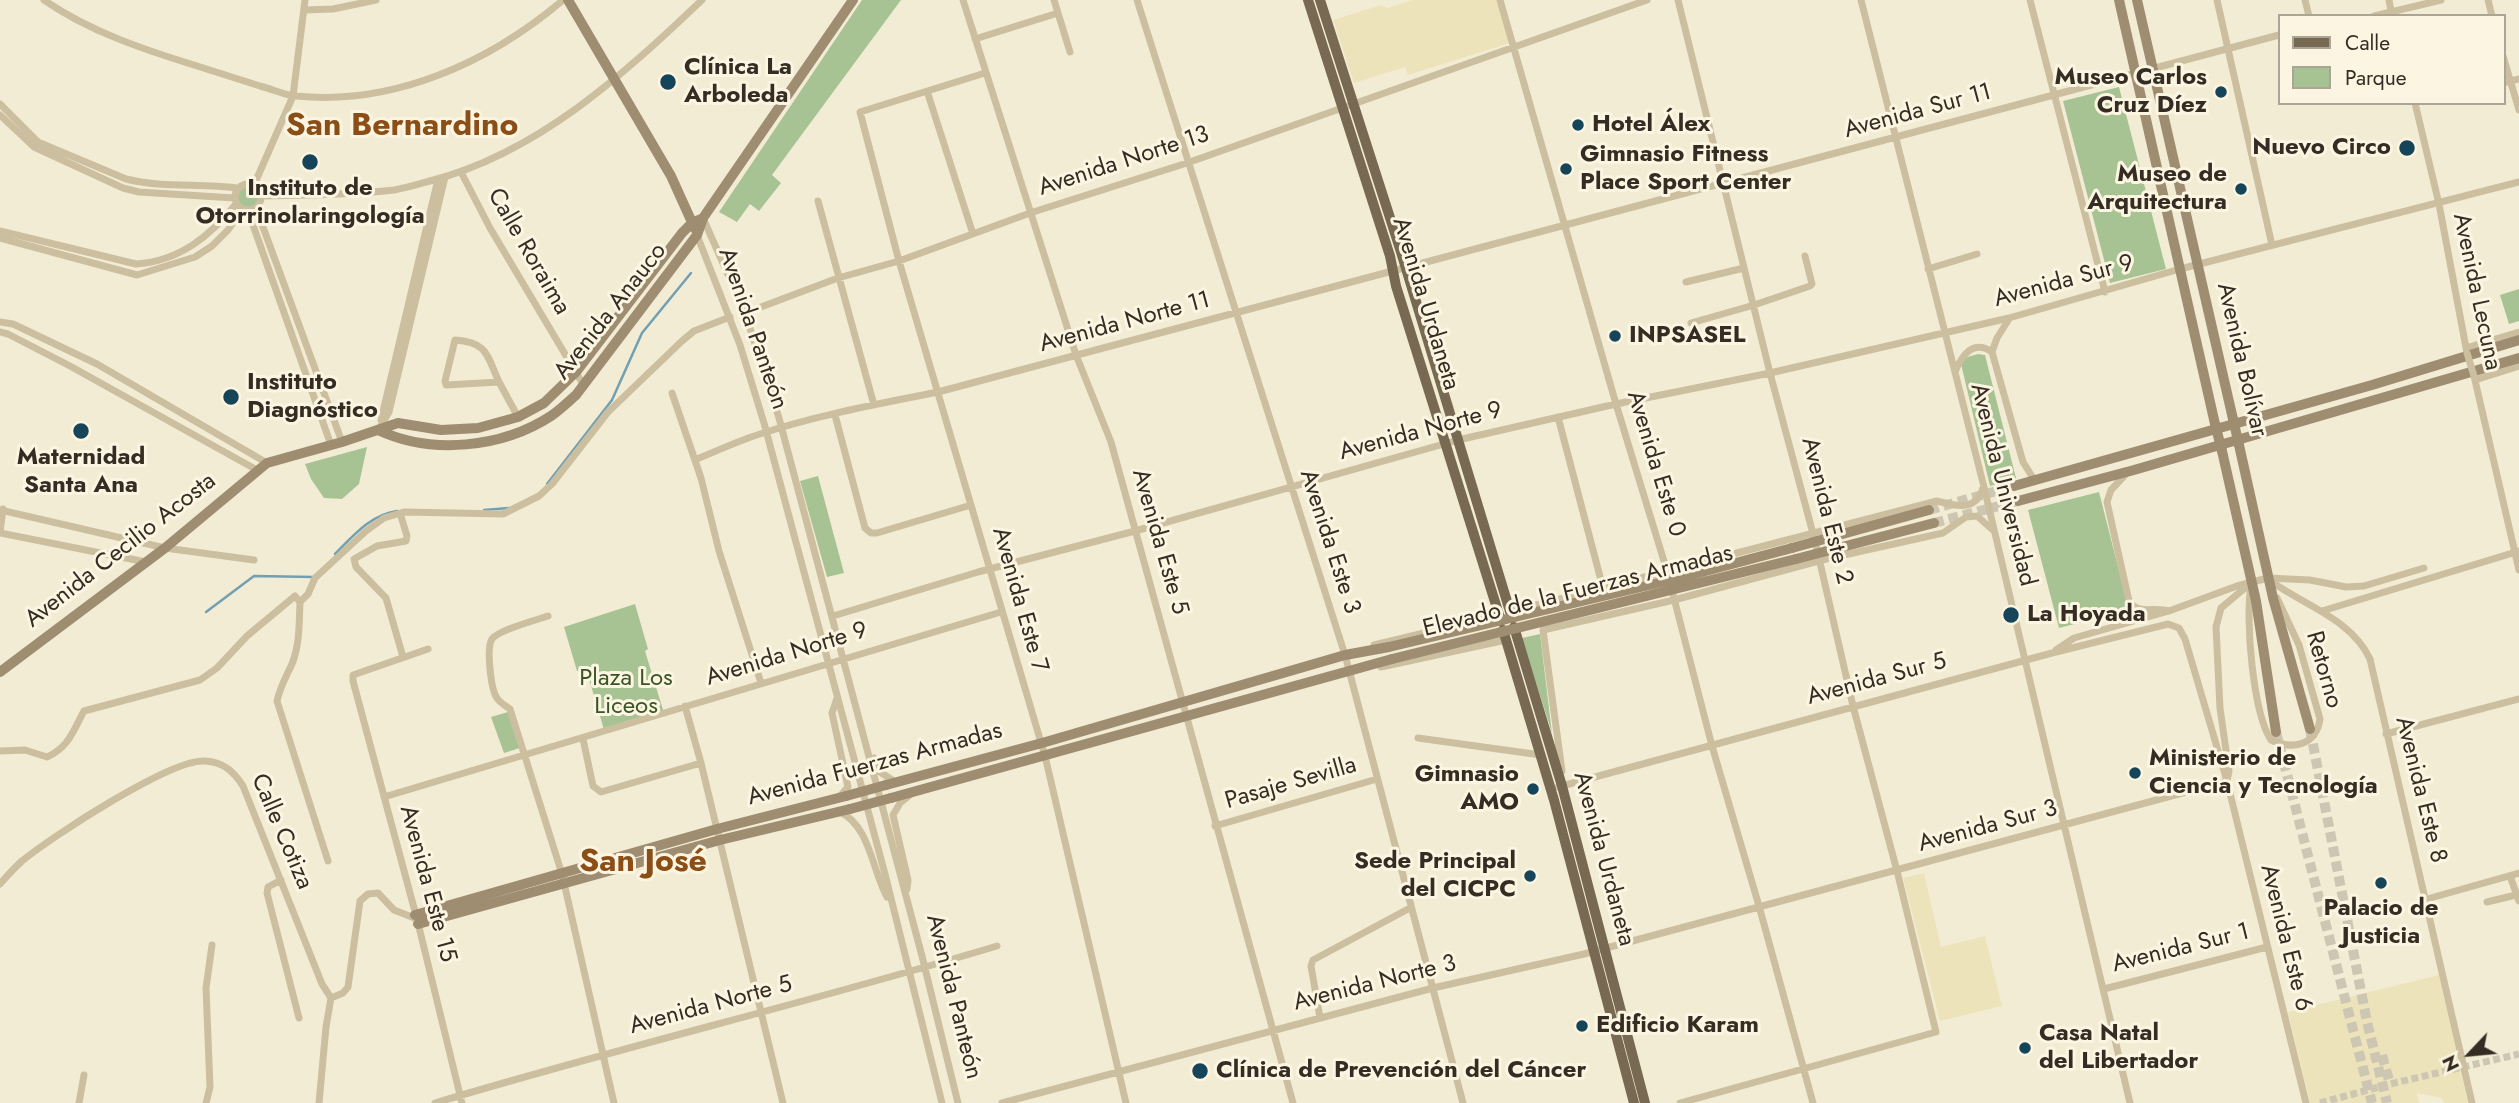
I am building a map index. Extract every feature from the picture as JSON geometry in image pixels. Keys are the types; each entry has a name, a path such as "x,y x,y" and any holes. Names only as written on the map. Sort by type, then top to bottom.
{"main road":[{"name":"Avenida Panteón","path":"566,0 671,176 697,235"},
{"name":"Avenida Anauco","path":"378,430 394,437 440,445 481,442 500,438 552,415 584,386 697,235 703,218 853,0"},
{"name":"Avenida Urdaneta","path":"1308,0 1506,623 1605,948 1645,1103"},
{"name":"Avenida Urdaneta","path":"1320,0 1458,440 1541,755 1556,787 1594,952 1634,1103"},
{"name":"Avenida Bolívar","path":"2119,0 2252,582 2276,732"},
{"name":"Avenida Bolívar","path":"2137,0 2268,578 2310,729"},
{"name":"Avenida Anauco","path":"267,463 398,423 441,430 460,430 496,424 544,403 576,372 682,233 692,223 703,218"},
{"path":"2014,486 2372,385 2519,340"},
{"path":"2018,501 2519,358"},
{"name":"Avenida Cecilio Acosta","path":"0,672 165,548 267,463"},
{"path":"1814,537 1933,506"},
{"path":"1819,557 1934,523"},
{"name":"Elevado de la Fuerzas Armadas","path":"1349,673 1392,659 1796,553 1814,537"},
{"name":"Elevado de la Fuerzas Armadas","path":"1345,655 1796,553 1819,557"},
{"name":"Avenida Fuerzas Armadas","path":"417,919 1345,655"},
{"name":"Avenida Fuerzas Armadas","path":"718,835 845,811 1349,673"}],"street":[{"path":"44,0 60,11 127,43 293,96 337,97 393,89 465,65 503,46 566,0"},
{"path":"254,185 293,96 305,0"},
{"path":"304,10 333,9 376,0"},
{"path":"0,231 136,264 152,263 180,253 204,239 243,206 261,196 397,190 461,172 502,155 539,134 615,79 702,0"},
{"name":"Avenida Este 5","path":"963,0 1076,355 1111,442 1293,1103"},
{"path":"1054,0 1070,51"},
{"name":"Avenida Este 3","path":"1137,0 1345,655 1463,1103"},
{"name":"Avenida Este 0","path":"1500,0 1667,571 1712,746 1759,906 1812,1103"},
{"name":"Avenida Norte 13","path":"745,313 838,278 899,261 1030,213 1187,163 1647,0"},
{"name":"Avenida Este 2","path":"1678,0 1936,1032 1803,1070"},
{"name":"Avenida Universidad","path":"1861,0 1982,477 2130,1103"},
{"path":"2030,0 2105,292"},
{"path":"2217,0 2272,245"},
{"path":"2389,0 2392,14 2441,0"},
{"path":"975,39 1058,13"},
{"name":"Avenida Sur 11","path":"1565,224 2278,35"},
{"path":"973,234 927,91 985,73"},
{"path":"2519,79 2507,82 2519,110"},
{"name":"Avenida Este 7","path":"927,91 860,111 899,261 1042,743 1126,1103"},
{"path":"0,104 38,142 126,179 237,188 244,184 254,185"},
{"name":"Avenida Lecuna","path":"2417,105 2467,351 2517,552 2519,570"},
{"path":"0,115 34,148 123,188 243,206"},
{"name":"Calle Roraima","path":"461,172 490,228 584,386"},
{"path":"378,430 441,178"},
{"name":"Avenida Sur 9","path":"1616,404 1945,334 2105,292 2180,269 2519,182"},
{"path":"254,185 261,196"},
{"path":"237,188 336,444"},
{"path":"818,201 874,405"},
{"path":"0,238 138,275 195,257 212,246 228,230 243,206"},
{"name":"Avenida Panteón","path":"703,218 745,313 782,428 925,968 958,1103"},
{"name":"Avenida Norte 11","path":"695,460 765,432 937,392 1393,273 1565,224"},
{"name":"Avenida Panteón","path":"697,235 730,317 765,432 892,904 942,1103"},
{"path":"1928,269 1978,254"},
{"path":"1691,323 1754,306 1810,286 1812,284 1805,256"},
{"path":"1686,282 1744,268"},
{"path":"328,861 277,701 298,645 300,602 308,594 315,578 384,518 400,513 503,514 539,496 552,484 608,412 681,341 694,331 730,317"},
{"path":"2010,318 1997,338 1992,352 2023,461 2035,481"},
{"path":"0,323 13,324 97,364 267,463"},
{"path":"0,332 90,377 257,470"},
{"path":"2467,351 2519,332"},
{"path":"499,382 446,385 444,381 455,340 480,345 518,416"},
{"path":"1955,373 1962,357 1970,349 1981,347 1992,352"},
{"path":"90,377 97,364"},
{"path":"2474,378 2519,366"},
{"path":"672,393 695,460 719,551 761,683"},
{"name":"Avenida Norte 9","path":"833,616 990,569 1458,440 1616,404"},
{"path":"835,415 868,531 877,533 971,505"},
{"path":"1558,417 1603,588"},
{"path":"2134,470 2116,484 2107,502 2123,579 2129,601 2136,609 2141,611 2160,608 2169,611"},
{"path":"1814,537 1838,527 1933,506 1968,506 1983,490 1982,477"},
{"path":"1933,506 1950,509 1953,515 1951,524 1942,533"},
{"path":"146,562 0,532 1,509 165,548 254,560"},
{"path":"400,513 406,541 377,546 354,559 356,567 386,598 402,657 428,649"},
{"path":"1819,557 1844,556 1942,533 1971,516 1983,520 1995,532"},
{"path":"2322,611 2517,552"},
{"path":"1349,673 1506,623 1603,588 1667,571 1796,553"},
{"path":"1556,787 1563,778 1543,630 1674,600 1796,553"},
{"name":"Avenida Sur 5","path":"2052,653 2074,638 2169,611 2268,578 2310,580 2354,587 2424,568"},
{"name":"Avenida Este 8","path":"2268,578 2287,593 2322,611 2348,629 2364,646 2370,659 2472,1103"},
{"name":"Retorno","path":"2252,582 2248,603 2252,659 2262,722 2271,740 2282,746 2293,747 2311,739 2318,730 2317,705 2299,645 2268,578"},
{"name":"Avenida Este 6","path":"2227,781 2229,771 2220,708 2216,627 2221,608 2252,582"},
{"path":"0,751 25,750 47,757 64,747 84,711 200,680 217,668 247,636 284,604 295,596 300,602"},
{"name":"Avenida Norte 9","path":"384,797 1001,612"},
{"path":"548,616 510,629 491,640 489,654 494,691 498,700 510,709 527,755 563,879 614,1103"},
{"path":"1345,655 1388,641 1506,623"},
{"name":"Avenida Sur 5","path":"1712,746 2025,660 2168,624 2174,625"},
{"name":"Avenida Este 6","path":"2174,625 2185,639 2227,781 2306,1103"},
{"name":"Avenida Este 15","path":"402,657 353,675 355,693 417,919 461,1099"},
{"name":"Avenida Panteón","path":"853,694 860,705 876,765 891,784"},
{"name":"Avenida Panteón","path":"837,697 832,713 848,787 841,797"},
{"path":"2386,734 2519,699"},
{"path":"685,706 782,1103"},
{"path":"1418,738 1541,755"},
{"path":"583,739 593,786 601,792 701,763"},
{"path":"1556,787 1712,746"},
{"name":"Calle Cotiza","path":"0,884 21,862 42,846 163,773 187,762 205,761 233,770 243,786 331,998"},
{"name":"Pasaje Sevilla","path":"1215,826 1377,779"},
{"name":"Avenida Sur 3","path":"1759,906 2227,781"},
{"name":"Avenida Panteón","path":"907,900 908,880 893,815 900,803 912,793"},
{"name":"Avenida Panteón","path":"845,811 860,830 882,887 892,904"},
{"path":"2427,899 2519,873"},
{"path":"2487,902 2518,898 2510,876"},
{"path":"281,880 268,887 267,893 299,1018"},
{"path":"319,1103 331,998 343,993 348,987 360,901 363,897 378,892 394,910 417,919"},
{"name":"Avenida Norte 3","path":"1002,1103 1320,1017 1433,988 1594,952 1759,906"},
{"path":"1320,1017 1311,966 1313,960 1410,908"},
{"path":"206,1103 210,1087 206,988 212,945"},
{"name":"Avenida Norte 5","path":"435,1103 461,1099 602,1055 997,946"},
{"name":"Avenida Sur 1","path":"2104,989 2267,947"},
{"path":"1680,1103 1803,1070"},
{"path":"79,1103 84,1075"}],"green space":[{"path":"862,0 901,0 772,175 781,183 759,211 750,204 737,222 719,212"},
{"path":"2119,87 2166,269 2110,283 2063,101"},
{"path":"248,185 256,189 260,197 256,205 248,209 240,205 236,197 240,189"},
{"path":"2519,289 2519,321 2509,324 2500,295"},
{"path":"1985,355 2016,478 1990,486 1961,364 1964,358"},
{"path":"367,447 359,484 342,499 324,498 305,464"},
{"path":"818,476 844,573 827,577 800,481"},
{"path":"2099,492 2129,610 2059,628 2028,510"},
{"name":"Plaza Los Liceos","path":"635,604 648,649 645,651 664,713 605,733 586,669 577,671 564,627"},
{"path":"1540,634 1552,733 1522,638"},
{"path":"508,712 520,748 504,753 491,717"}],"shaded area":[{"path":"1413,0 1497,0 1510,43 1408,75 1405,67 1354,83 1333,20 1381,5 1387,8"},
{"path":"1924,873 1941,947 1985,936 2002,1006 1940,1021 1903,878"},
{"path":"2439,975 2468,1103 2444,1103 2442,1098 2417,1093 2419,1103 2310,1103 2288,1012"}],"waterway":[{"path":"547,484 612,400 642,333 691,273"},
{"path":"484,510 509,508"},
{"path":"335,554 370,522 397,511"},
{"path":"206,612 254,576 314,577"}],"tunnel":[{"path":"1929,510 2014,486"},
{"path":"1934,523 2018,501"},
{"path":"2310,729 2367,1022 2387,1103"},
{"path":"2276,732 2372,1103"},
{"path":"2320,1103 2519,1054"},
{"path":"2382,1055 2390,1084"}],"place":[{"name":"Clínica La Arboleda","path":"668,82"},
{"name":"Museo Carlos Cruz Díez","path":"2221,92"},
{"name":"Hotel Álex","path":"1578,125"},
{"name":"Nuevo Circo","path":"2407,148"},
{"name":"Instituto de Otorrinolaringología","path":"310,162"},
{"name":"Gimnasio Fitness Place Sport Center","path":"1566,169"},
{"name":"Museo de Arquitectura","path":"2241,189"},
{"name":"INPSASEL","path":"1615,336"},
{"name":"Instituto Diagnóstico","path":"231,397"},
{"name":"Maternidad Santa Ana","path":"81,431"},
{"name":"La Hoyada","path":"2011,615"},
{"name":"Ministerio de Ciencia y Tecnología","path":"2135,773"},
{"name":"Gimnasio AMO","path":"1533,789"},
{"name":"Sede Principal del CICPC","path":"1530,876"},
{"name":"Palacio de Justicia","path":"2381,883"},
{"name":"Edificio Karam","path":"1582,1026"},
{"name":"Casa Natal del Libertador","path":"2025,1048"},
{"name":"Clínica de Prevención del Cáncer","path":"1200,1071"}],"district":[{"name":"San Bernardino","path":"402,127"},
{"name":"San José","path":"643,863"}]}
